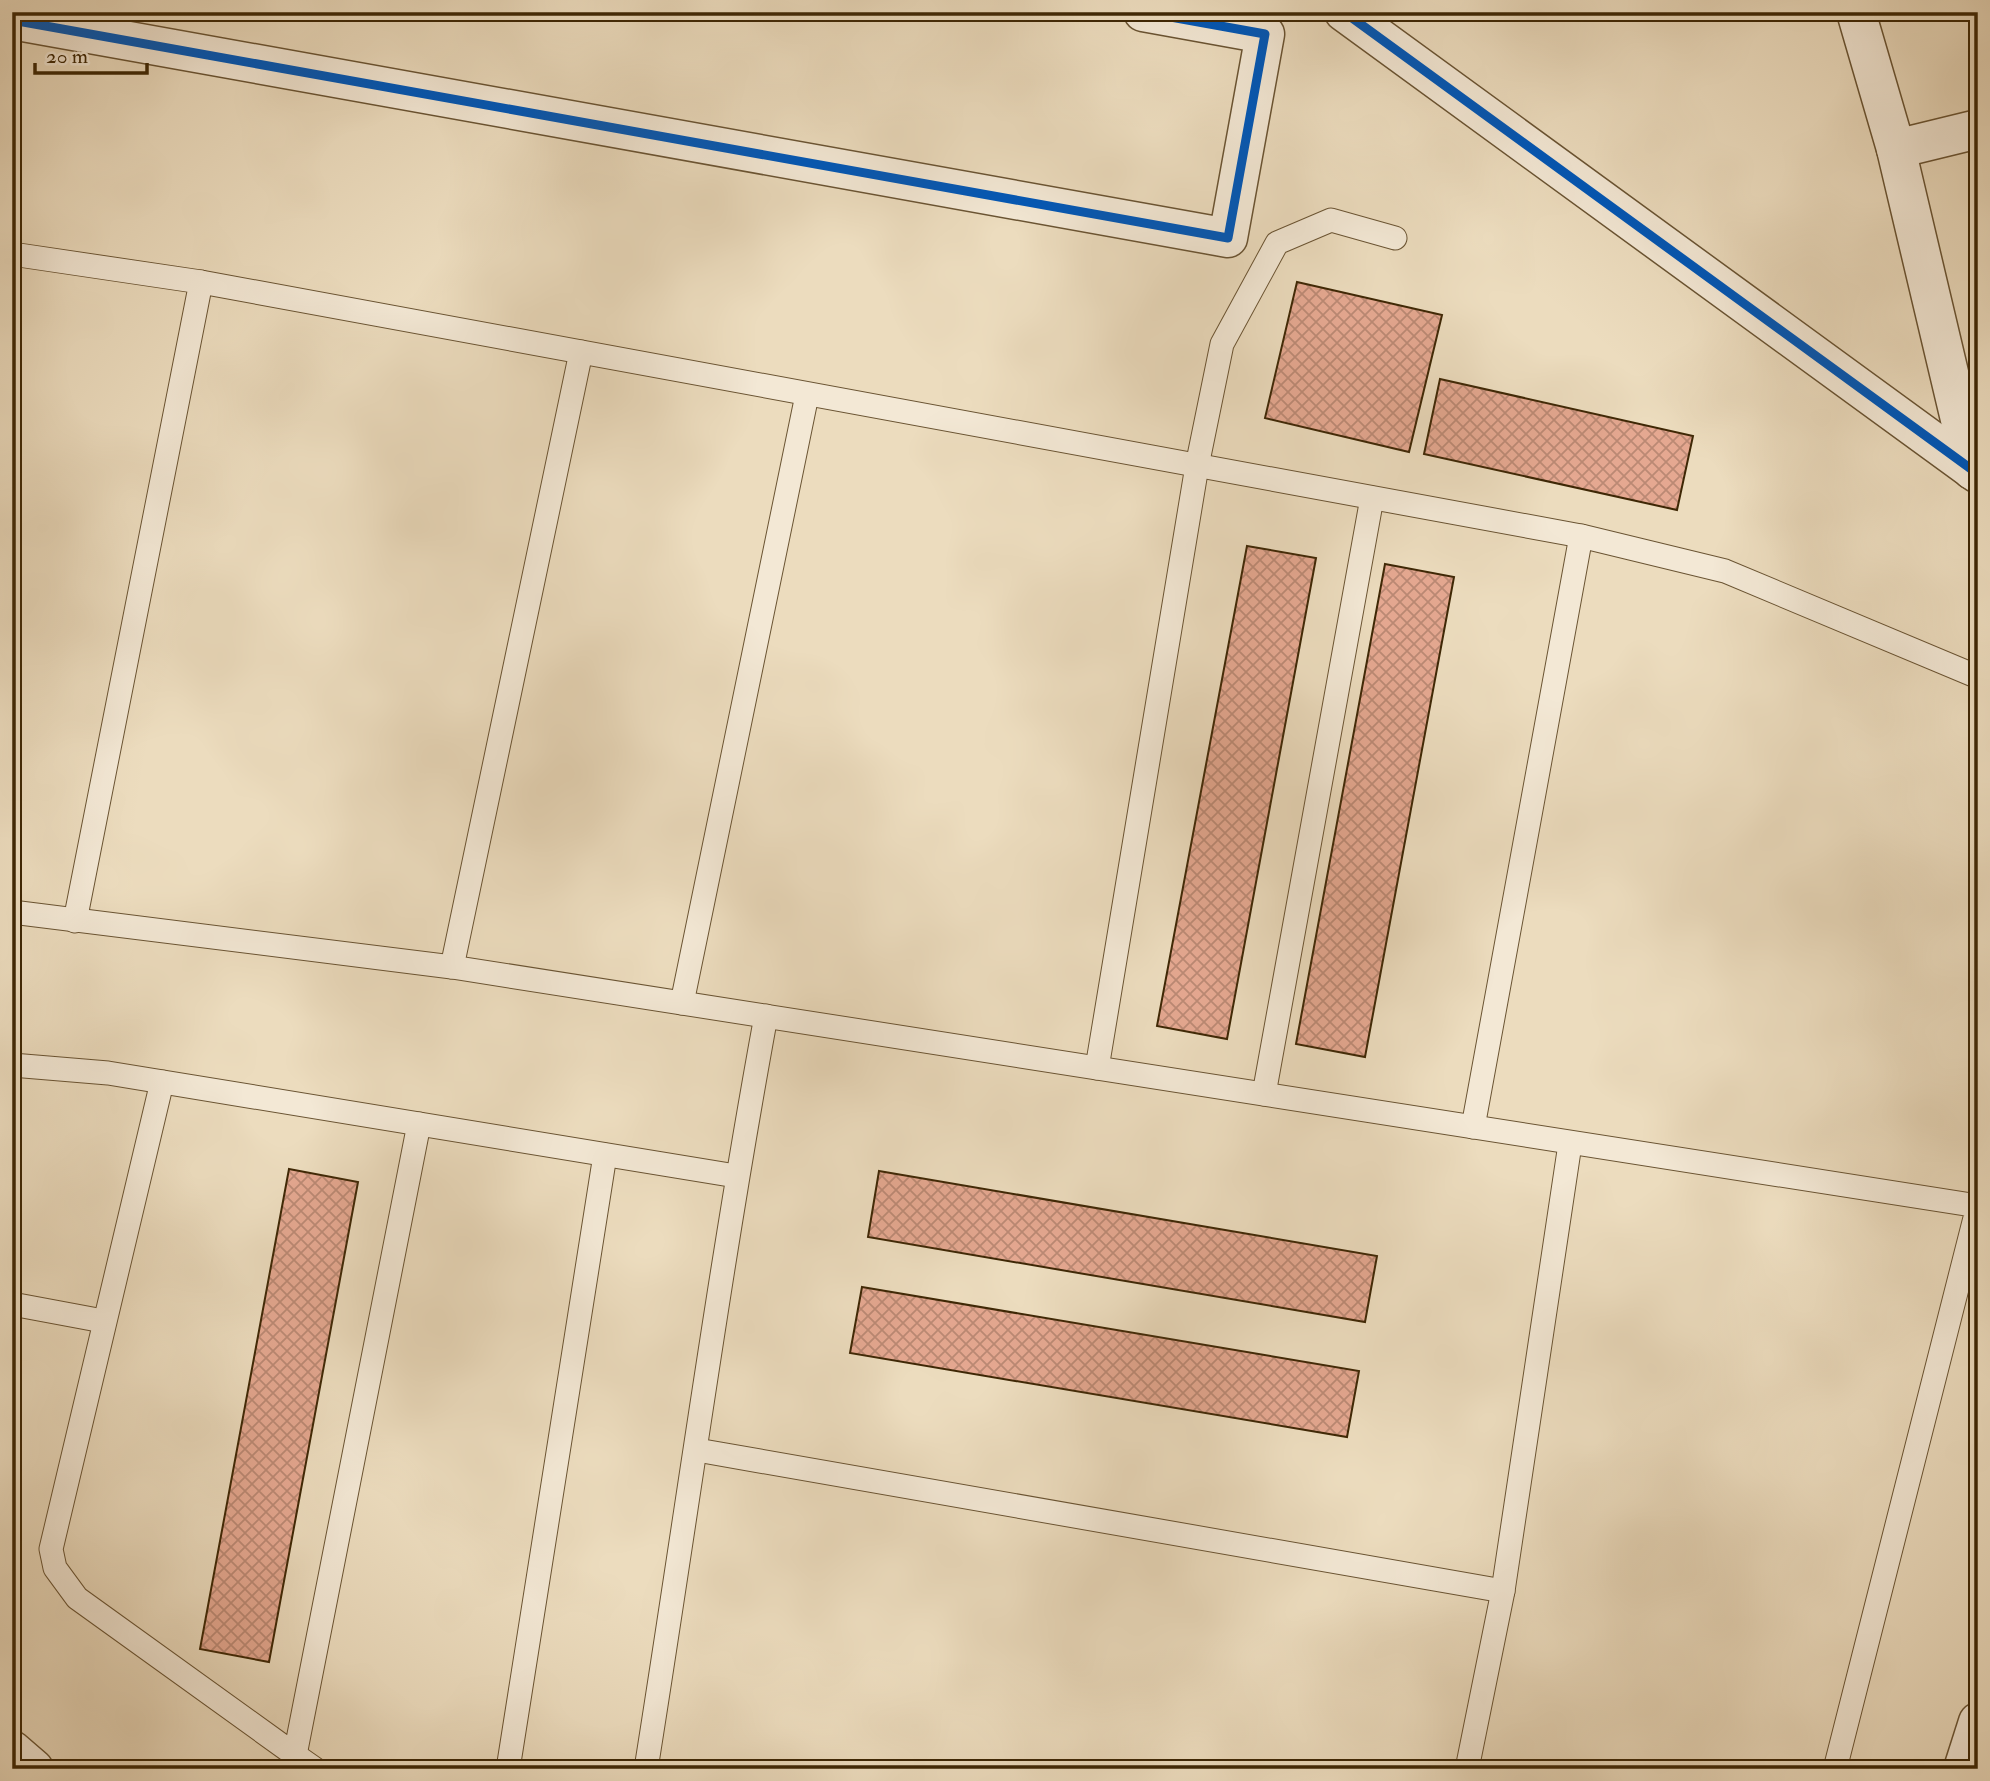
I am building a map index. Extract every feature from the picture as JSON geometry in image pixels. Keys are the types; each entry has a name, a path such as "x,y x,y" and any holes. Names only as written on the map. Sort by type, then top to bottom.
{"street":[{"path":"12,20 1228,238 1265,34 1143,12"},
{"path":"1344,12 1975,472"},
{"path":"1856,12 1896,149 1975,472"},
{"path":"1896,149 1978,129"},
{"path":"1963,1769 1978,1721"},
{"path":"12,1750 34,1769"}],"lane":[{"path":"1097,1068 1197,466 1222,344 1277,243 1331,220 1395,238"},
{"path":"12,254 201,282 1581,536 1726,571 1978,677"},
{"path":"75,921 201,282"},
{"path":"452,967 581,352"},
{"path":"682,1003 807,395"},
{"path":"1264,1094 1372,498"},
{"path":"1473,1127 1581,536"},
{"path":"12,912 452,967 1978,1206 1835,1769"},
{"path":"646,1769 697,1450 736,1176 766,1016"},
{"path":"12,1065 108,1073 736,1176"},
{"path":"162,1082 103,1321 51,1549 55,1569 77,1598 315,1769"},
{"path":"295,1755 419,1125"},
{"path":"1466,1769 1503,1591 1570,1144"},
{"path":"508,1769 605,1155"},
{"path":"12,1304 103,1321"},
{"path":"697,1450 1503,1591"}],"building":[{"path":"1297,282 1442,315 1409,452 1265,418"},
{"path":"1440,379 1693,436 1677,510 1424,454"},
{"path":"1247,546 1316,558 1227,1039 1157,1026"},
{"path":"1385,564 1454,577 1365,1057 1296,1044"},
{"path":"289,1169 358,1182 269,1662 200,1649"},
{"path":"879,1171 1377,1256 1365,1322 868,1237"},
{"path":"862,1287 1359,1371 1347,1437 850,1353"}],"cycle path":[{"path":"12,20 1228,238 1265,34 1143,12"},
{"path":"1344,12 1978,474"}]}
